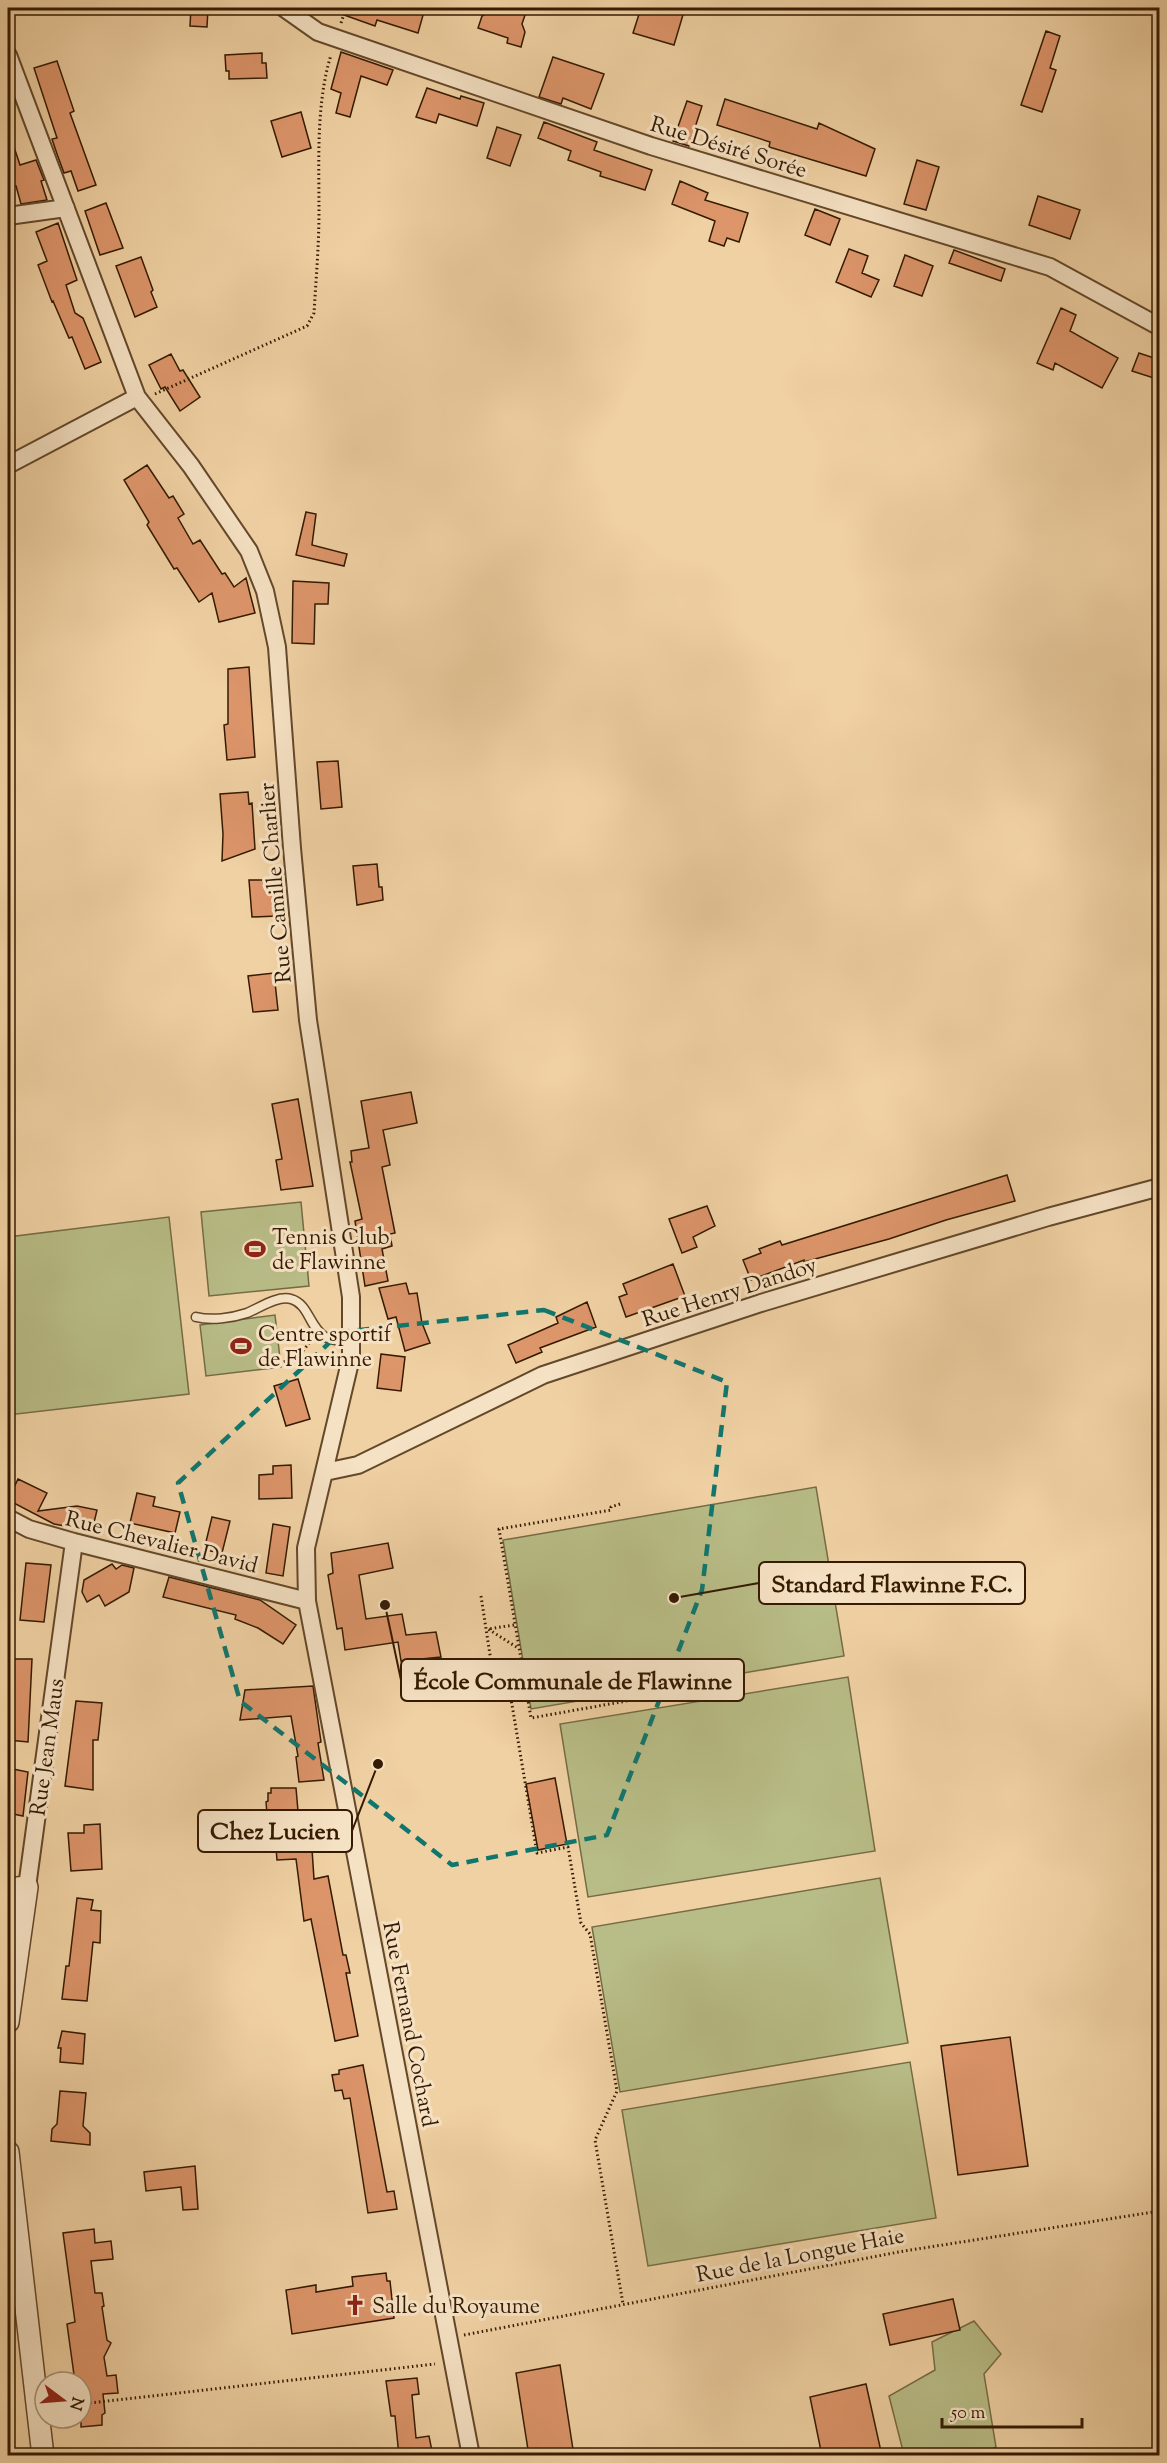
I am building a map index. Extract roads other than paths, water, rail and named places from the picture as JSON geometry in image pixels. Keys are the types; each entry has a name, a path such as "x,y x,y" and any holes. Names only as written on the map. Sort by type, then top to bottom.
{"street":[{"name":"Rue Désiré Sorée","path":"284,8 318,32 651,146 1050,267 1160,327"},
{"name":"Rue Camille Charlier","path":"8,55 139,399 191,466 249,550 265,591 277,647 308,1020 351,1297 352,1342 347,1379 306,1548 307,1600"},
{"path":"8,216 66,208"},
{"path":"8,465 139,399"},
{"name":"Rue Henry Dandoy","path":"325,1472 357,1465 543,1375 761,1303 1160,1186"},
{"name":"Rue Chevalier David","path":"8,1518 29,1529 74,1542 307,1600"},
{"path":"8,1534 29,1529"},
{"name":"Rue Jean Maus","path":"8,2022 17,1888 74,1542"},
{"name":"Rue Fernand Cochard","path":"307,1600 471,2456"},
{"path":"8,2152 43,2456"}],"lane":[{"path":"196,1317 206,1320 244,1314 282,1298 292,1299 303,1306 317,1331 334,1341 352,1342"}],"place":[{"name":"Tennis Club de Flawinne","path":"255,1249"},
{"name":"Centre sportif de Flawinne","path":"241,1346"},
{"name":"Standard Flawinne F.C.","path":"674,1598"},
{"name":"École Communale de Flawinne","path":"385,1605"},
{"name":"Chez Lucien","path":"378,1764"},
{"name":"Salle du Royaume","path":"355,2305"}]}
